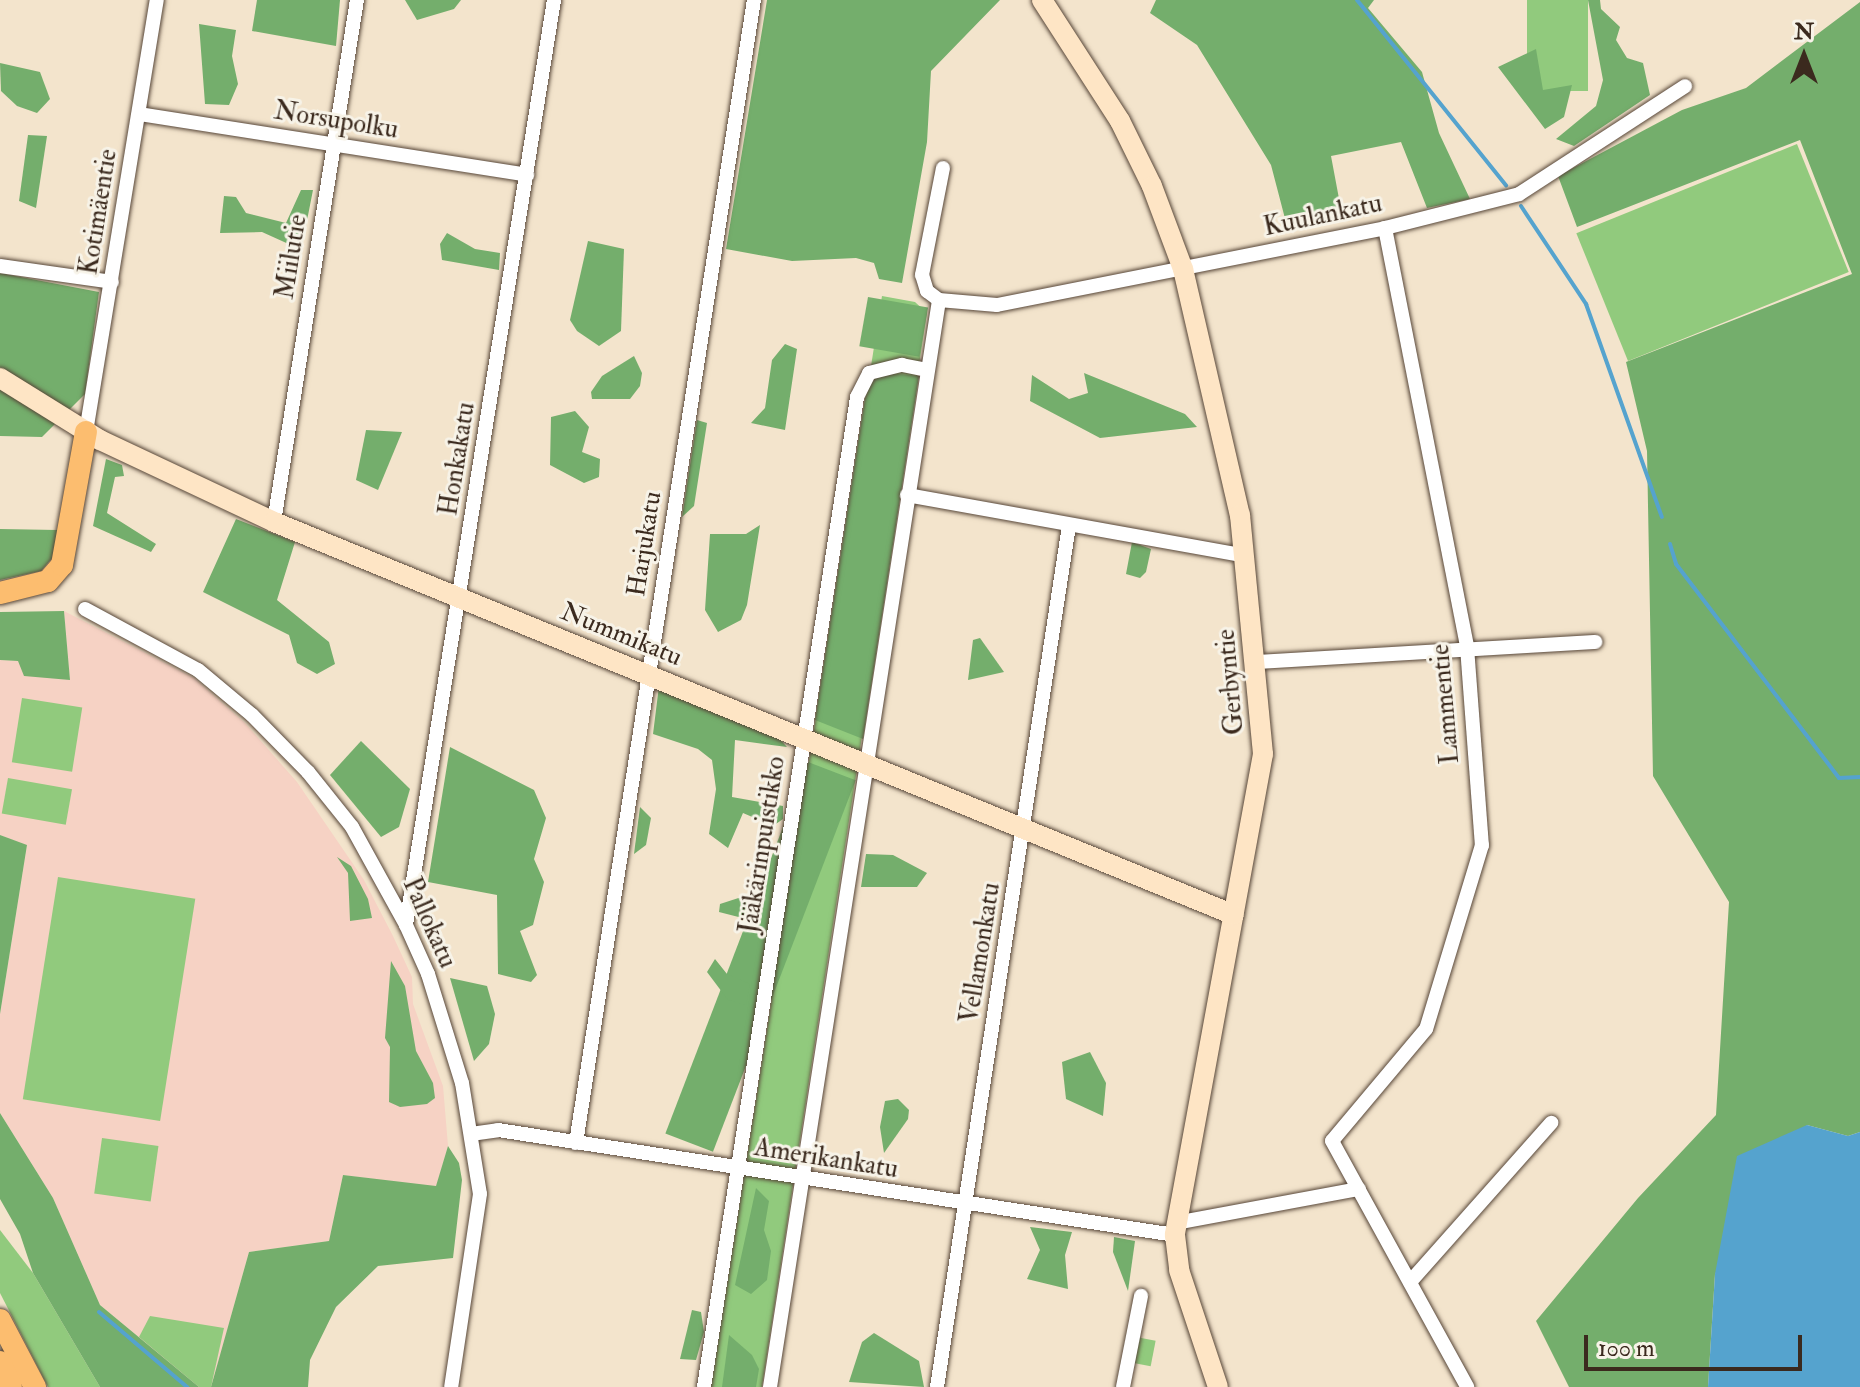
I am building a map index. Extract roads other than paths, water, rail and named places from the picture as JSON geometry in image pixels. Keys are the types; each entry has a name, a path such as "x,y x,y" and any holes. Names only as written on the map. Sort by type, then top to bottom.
{"main road":[{"name":"Gerbyntie","path":"1042,0 1120,121 1183,269 1235,489 1245,556 1263,754 1175,1229 1179,1270 1218,1387"},
{"name":"Nummikatu","path":"0,378 86,432 274,522 1234,915"},
{"path":"0,593 48,581 62,565 86,432"},
{"path":"0,1320 35,1387"},
{"path":"0,1362 11,1387"}],"street":[{"name":"Kotimäentie","path":"86,432 157,0"},
{"name":"Miilutie","path":"274,522 357,0"},
{"name":"Honkakatu","path":"406,925 554,0"},
{"name":"Harjukatu","path":"576,1143 754,0"},
{"name":"Kuulankatu","path":"939,300 997,305 1385,228 1519,194 1685,86"},
{"name":"Norsupolku","path":"139,114 527,175"},
{"path":"770,1387 939,300 927,291 922,275 943,168"},
{"name":"Lammentie","path":"1359,1189 1332,1141 1426,1029 1482,845 1467,647 1385,228"},
{"path":"0,266 112,282"},
{"name":"Jääkärinpuistikko","path":"704,1387 860,383 886,366 927,370"},
{"path":"907,495 1245,556"},
{"name":"Vellamonkatu","path":"937,1387 1069,525"},
{"name":"Pallokatu","path":"85,609 198,670 252,715 308,772 352,827 406,925 444,1024 471,1134 480,1194 451,1387"},
{"path":"1256,662 1467,647 1595,642"},
{"path":"1410,1282 1551,1123"},
{"name":"Amerikankatu","path":"471,1134 498,1130 967,1204 1175,1229 1215,1216 1359,1189"},
{"path":"1359,1189 1467,1387"},
{"path":"1123,1387 1141,1296"}],"water":[{"path":"1807,1125 1848,1136 1860,1132 1860,1387 1708,1387 1715,1274 1737,1156"}],"waterway":[{"path":"1357,0 1506,185"},
{"path":"1521,206 1586,304 1662,517"},
{"path":"1670,544 1676,564 1839,778 1860,777"},
{"path":"99,1312 187,1387"}]}
